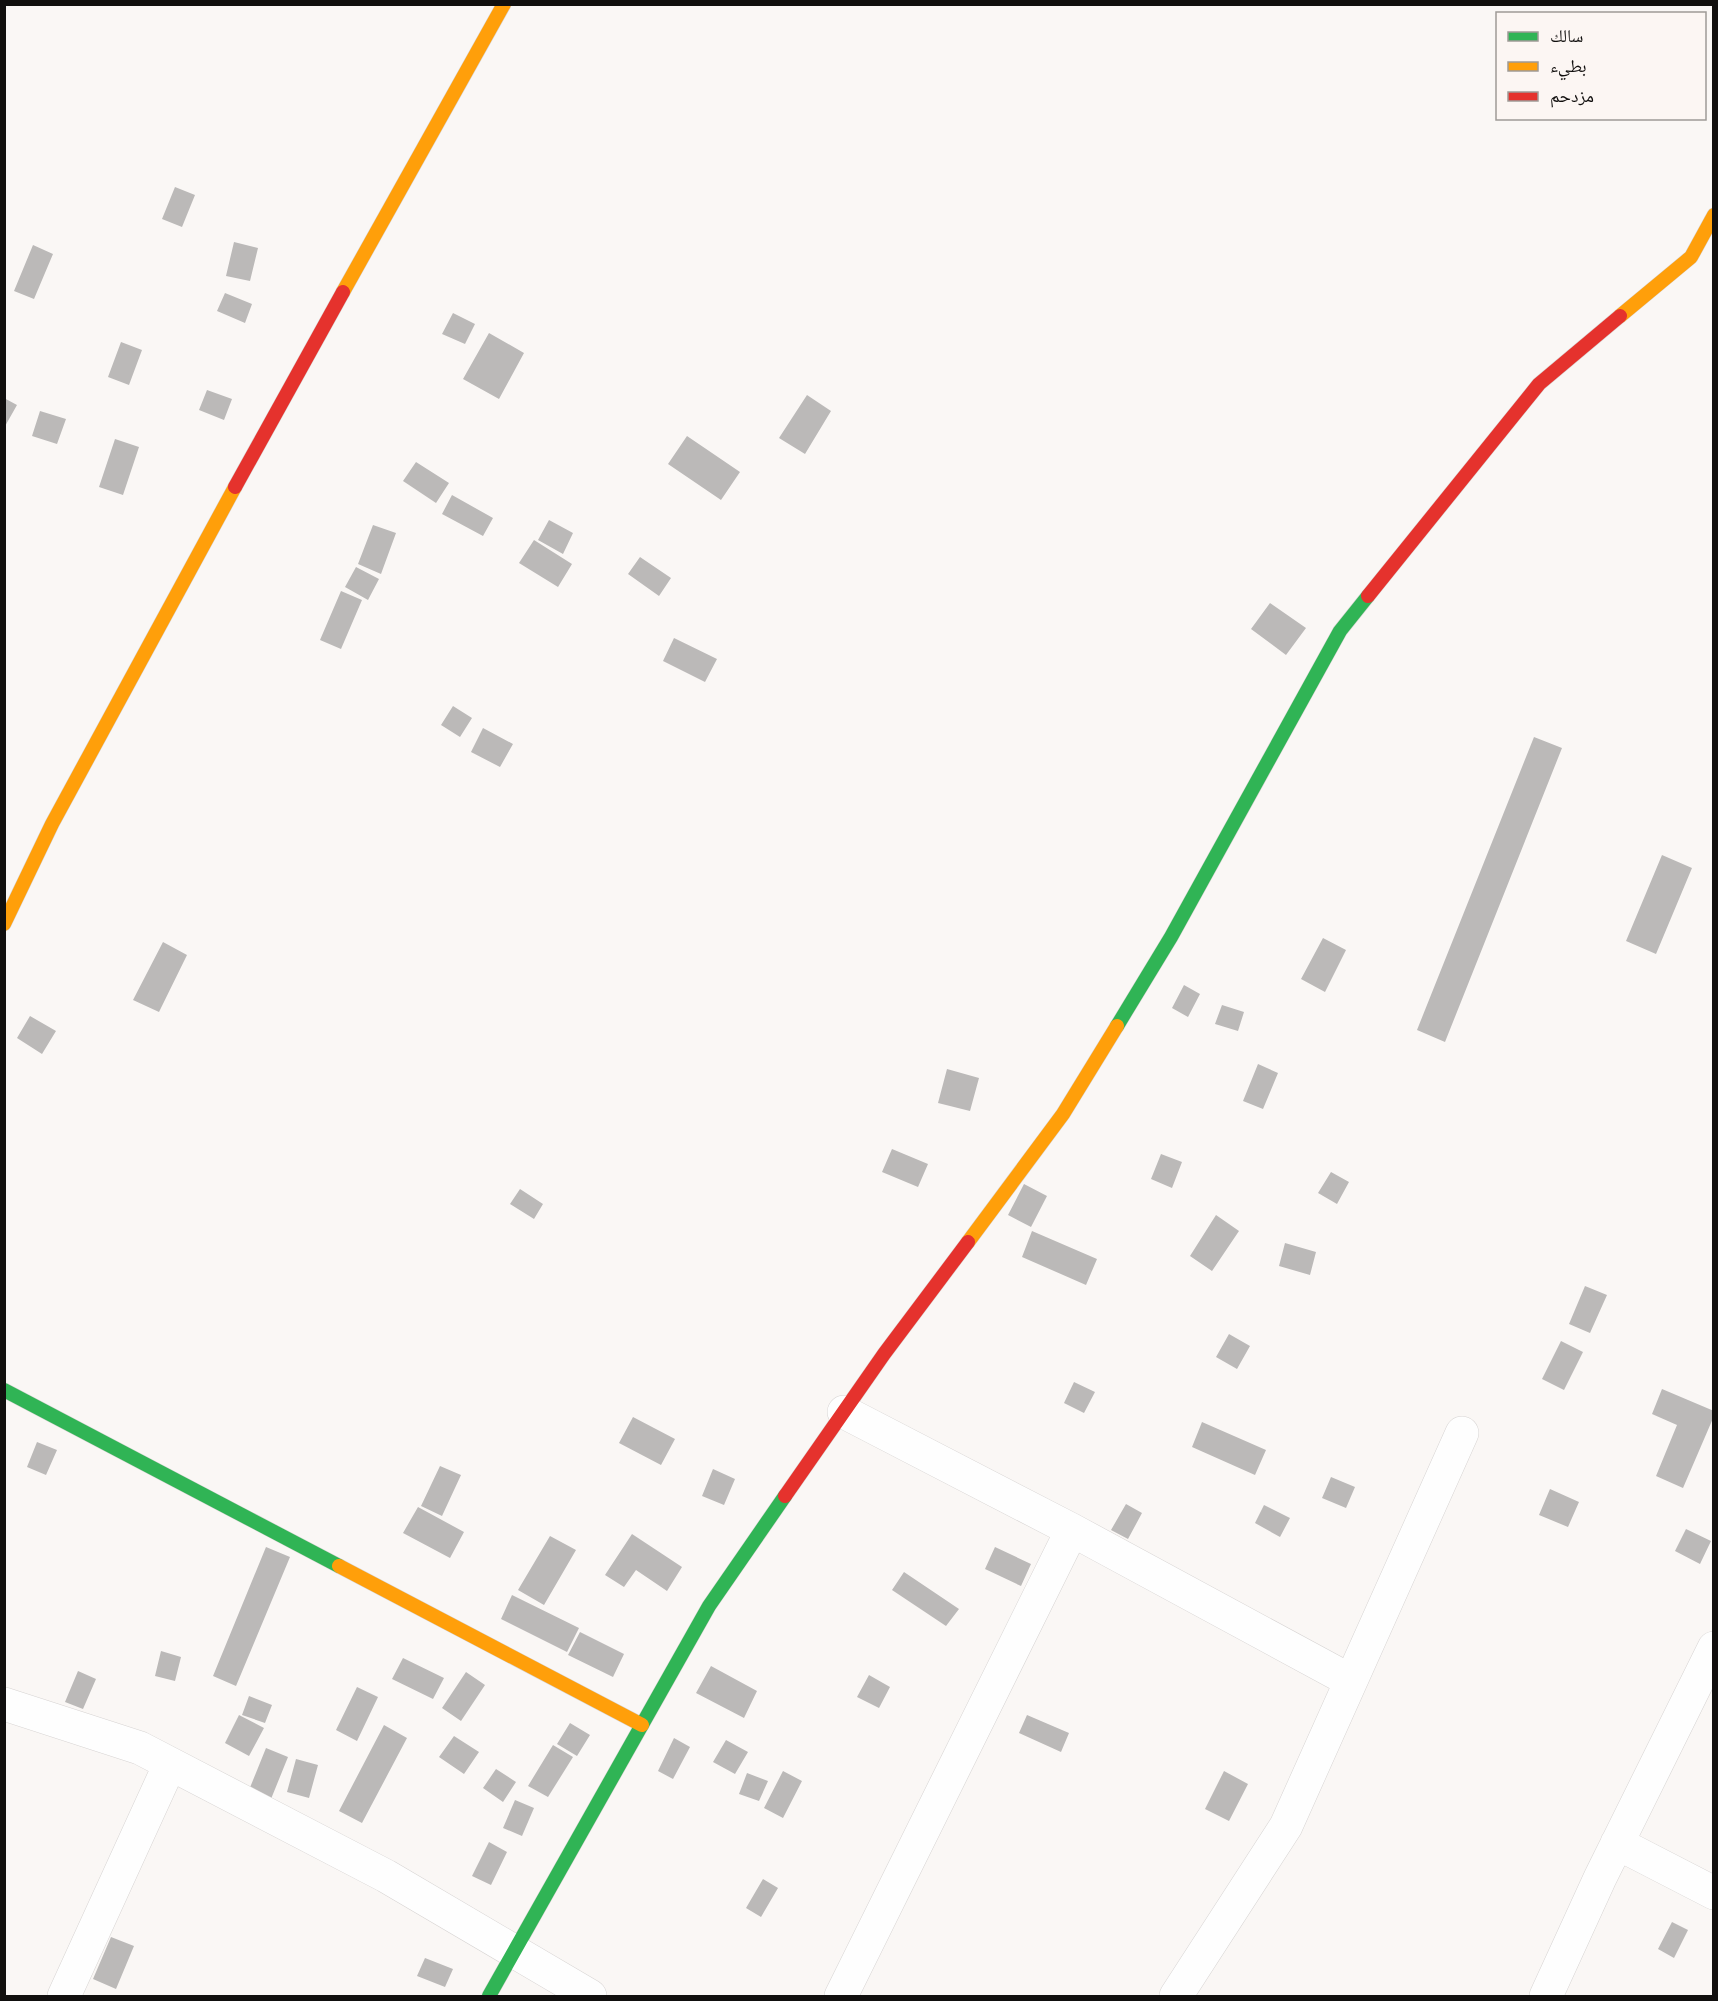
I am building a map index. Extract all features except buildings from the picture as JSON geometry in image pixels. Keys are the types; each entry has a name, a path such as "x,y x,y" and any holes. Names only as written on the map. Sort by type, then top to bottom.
{"street":[{"path":"4,924 52,824 245,468 504,4"},
{"path":"489,1996 709,1606 844,1412 1063,1114 1171,937 1340,631 1539,384 1691,257 1713,215"},
{"path":"4,1390 642,1725"},
{"path":"844,1412 1072,1530 1351,1681"},
{"path":"1176,1996 1286,1826 1462,1433"},
{"path":"841,1996 1072,1530"},
{"path":"1546,1996 1617,1843 1713,1648"},
{"path":"4,1704 140,1748 386,1876 513,1953 590,1996"},
{"path":"64,1996 170,1764"},
{"path":"1617,1843 1713,1893"}],"traffic: fast":[{"path":"1117,1026 1171,937 1340,631 1368,596"},
{"path":"4,1390 339,1566"},
{"path":"489,1996 709,1606 785,1496"}],"traffic: slow":[{"path":"343,292 504,4"},
{"path":"1620,316 1691,257 1714,215"},
{"path":"4,924 52,824 235,487"},
{"path":"968,1242 1063,1114 1117,1026"},
{"path":"339,1566 642,1725"}],"traffic: jam":[{"path":"235,487 343,292"},
{"path":"1368,596 1539,384 1620,316"},
{"path":"785,1496 884,1354 968,1242"}]}
